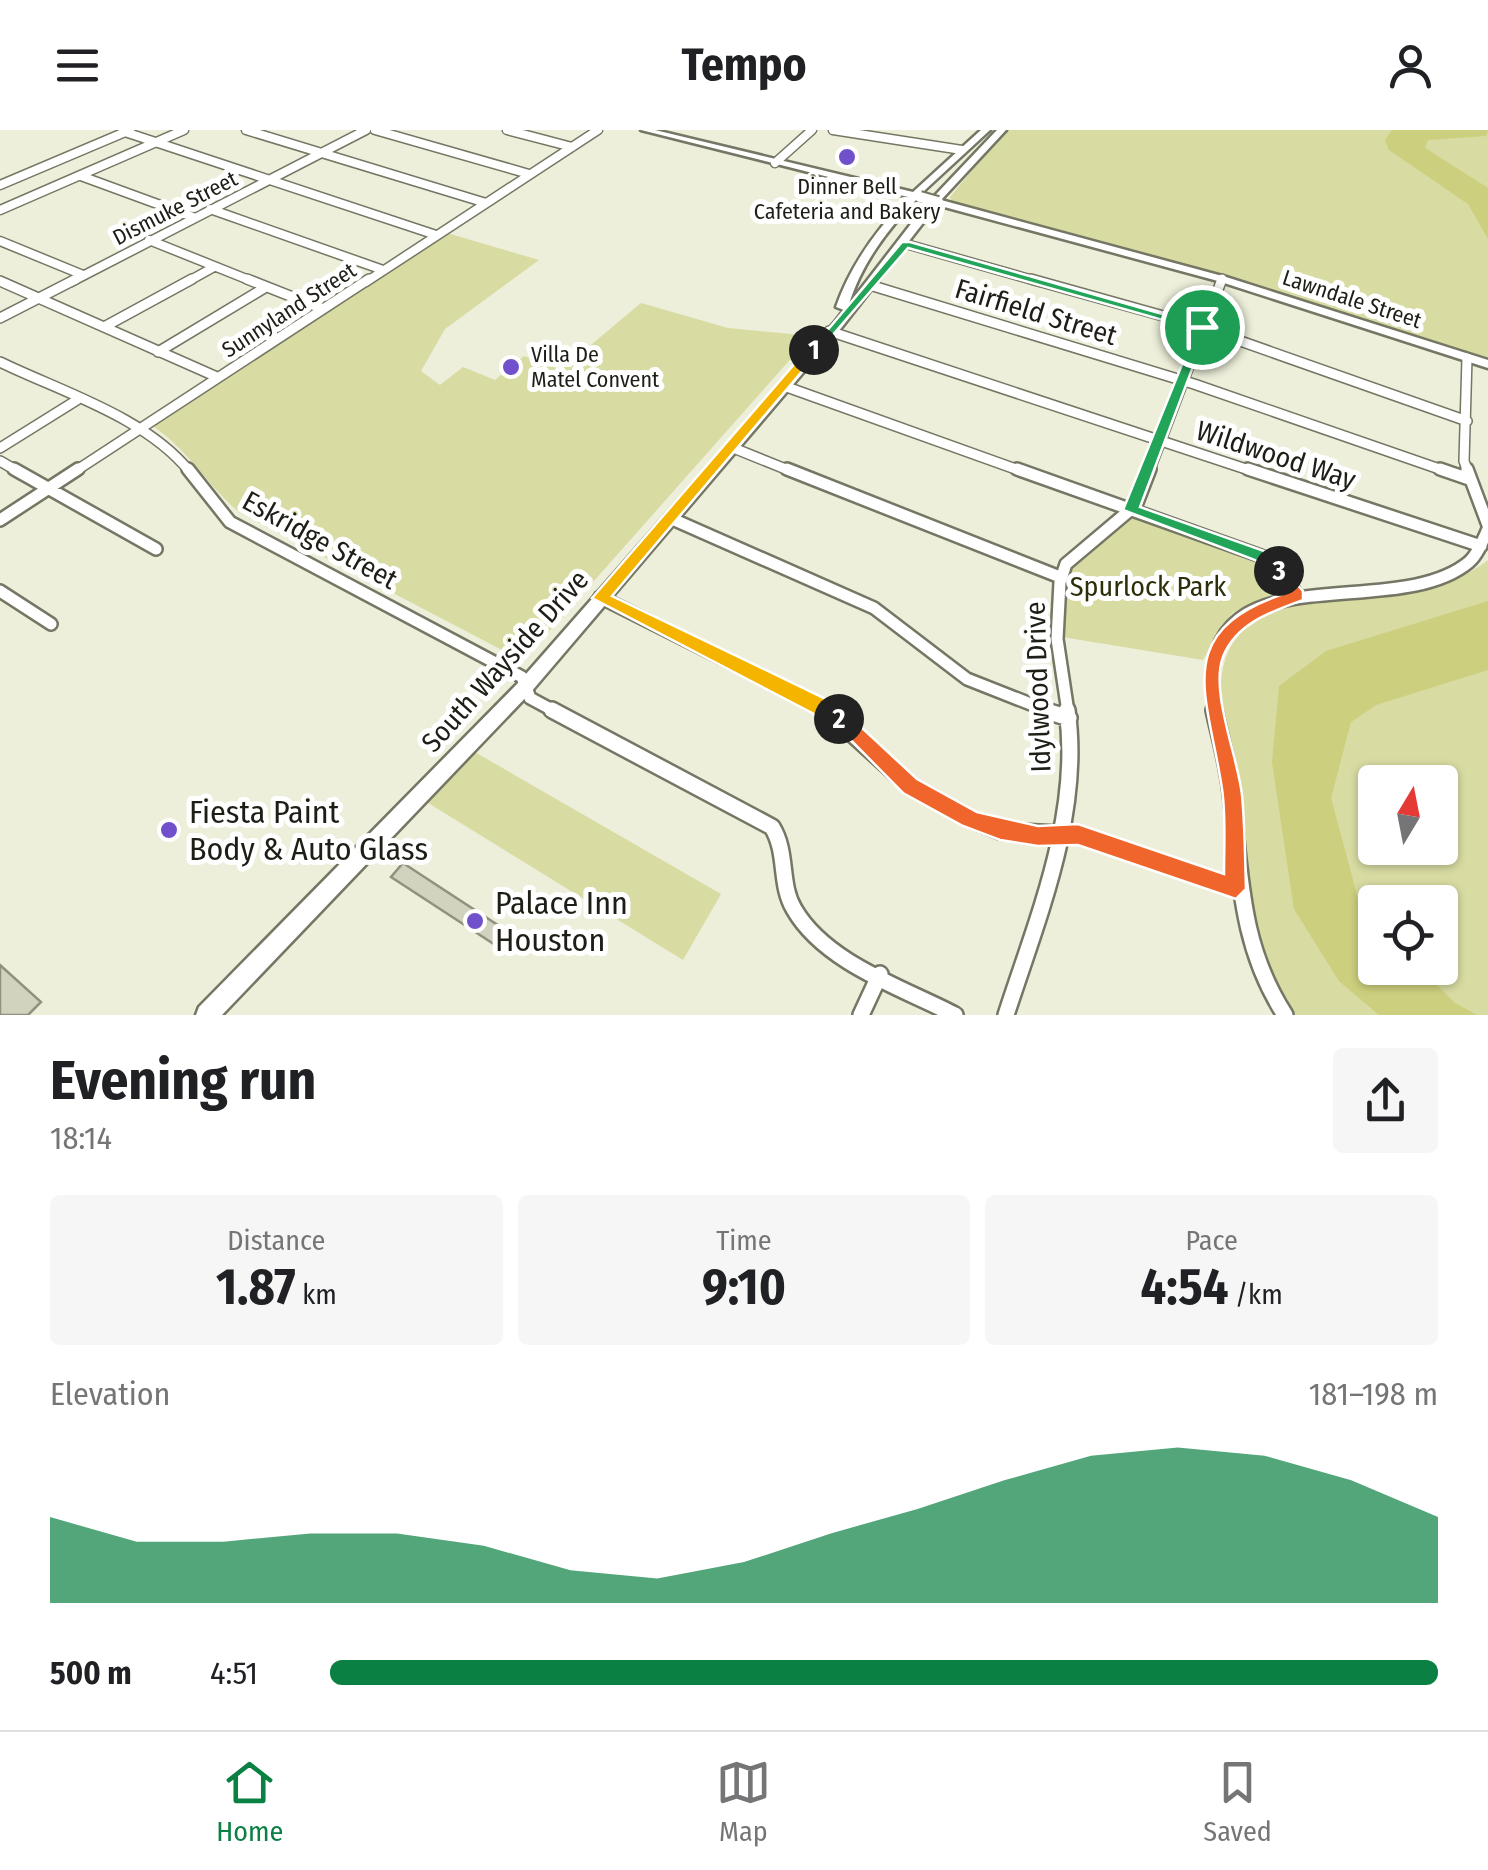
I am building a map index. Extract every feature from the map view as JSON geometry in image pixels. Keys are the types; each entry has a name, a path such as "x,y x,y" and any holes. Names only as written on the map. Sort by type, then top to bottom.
{"main road":[{"name":"Lawndale Street","path":"645,130 1222,279 1488,364"},
{"path":"847,308 862,264 915,198 986,130"},
{"name":"South Wayside Drive","path":"847,308 901,225 994,130"},
{"path":"847,308 873,286 1004,130"},
{"name":"South Wayside Drive","path":"207,1015 526,686 784,386 887,255 1004,130"}],"street":[{"path":"0,210 184,130"},
{"path":"246,130 486,203"},
{"name":"Dismuke Street","path":"0,318 366,130"},
{"path":"375,130 529,174"},
{"path":"507,130 572,147"},
{"name":"Sunnyland Street","path":"0,520 598,130"},
{"path":"776,163 812,130"},
{"path":"833,130 962,150"},
{"path":"0,185 128,131 436,235"},
{"path":"80,176 193,217"},
{"path":"210,209 383,270"},
{"path":"149,240 322,308"},
{"path":"0,241 83,274"},
{"path":"906,244 1202,327 1467,421"},
{"path":"104,327 214,267"},
{"name":"Idylwood Drive","path":"1006,1015 1051,875 1068,778 1069,718 1058,662 1060,577 1066,564 1131,510 1222,279"},
{"path":"0,280 217,378"},
{"name":"Fairfield Street","path":"873,286 1183,380 1470,479"},
{"path":"158,352 266,287"},
{"name":"Wildwood Way","path":"829,331 1480,546"},
{"path":"1285,1015 1270,995 1247,937 1236,889 1232,793 1212,686 1213,660 1223,639 1255,610 1298,596 1426,583 1460,570 1480,546 1488,527 1464,461 1467,358"},
{"name":"Eskridge Street","path":"0,362 140,430 176,456 230,522 522,676 530,698 772,827 783,841 792,908 824,942 955,1015"},
{"path":"784,386 1261,556 1278,568 1298,596"},
{"path":"0,448 78,400"},
{"path":"731,447 1060,577"},
{"path":"0,461 156,549"},
{"path":"670,518 898,620 957,672 1004,698 1069,718"},
{"path":"0,591 51,624"},
{"path":"600,598 822,706 888,768 930,800 1000,830 1078,834 1236,889"},
{"path":"861,1015 880,974"}],"green space":[{"path":"1005,130 1488,130 1488,360 1218,273 952,202 950,197"},
{"name":"Villa De Matel Convent","path":"447,233 539,260 445,329 421,371 440,385 463,367 495,380 524,356 561,370 641,303 728,328 811,336 523,661 240,513 153,426"},
{"name":"Spurlock Park","path":"1132,516 1268,564 1285,589 1232,613 1203,660 1062,637 1067,570"},
{"path":"1488,560 1488,1015 1295,1015 1265,959 1251,906 1239,789 1221,697 1231,645 1255,621 1289,606 1416,588 1456,578"},
{"path":"473,751 721,894 683,960 425,801"}],"shaded area":[{"path":"1392,130 1488,130 1486,136 1428,140 1425,148 1488,188 1488,239 1468,204 1389,150 1385,140"},
{"path":"1488,601 1488,670 1376,705 1351,722 1331,798 1358,899 1358,985 1437,985 1455,1003 1477,1015 1379,1015 1339,981 1294,909 1272,762 1279,686 1326,651"}],"building":[{"name":"Palace Inn Houston","path":"403,863 516,937 506,952 391,877"},
{"path":"0,965 41,1002 28,1015 0,1015"}],"place":[{"name":"Dinner Bell Cafeteria and Bakery","path":"847,157"},
{"name":"Villa De Matel Convent","path":"511,367"},
{"name":"Fiesta Paint Body & Auto Glass","path":"169,830"},
{"name":"Palace Inn Houston","path":"475,921"}],"route":[{"path":"906,244 1202,327 1131,510 1261,556 1278,568 1298,596 1255,610 1223,639 1213,660 1212,686 1232,793 1236,889 1078,834 1038,836 1000,830 970,819 910,786 822,706 600,598 906,244"}]}
